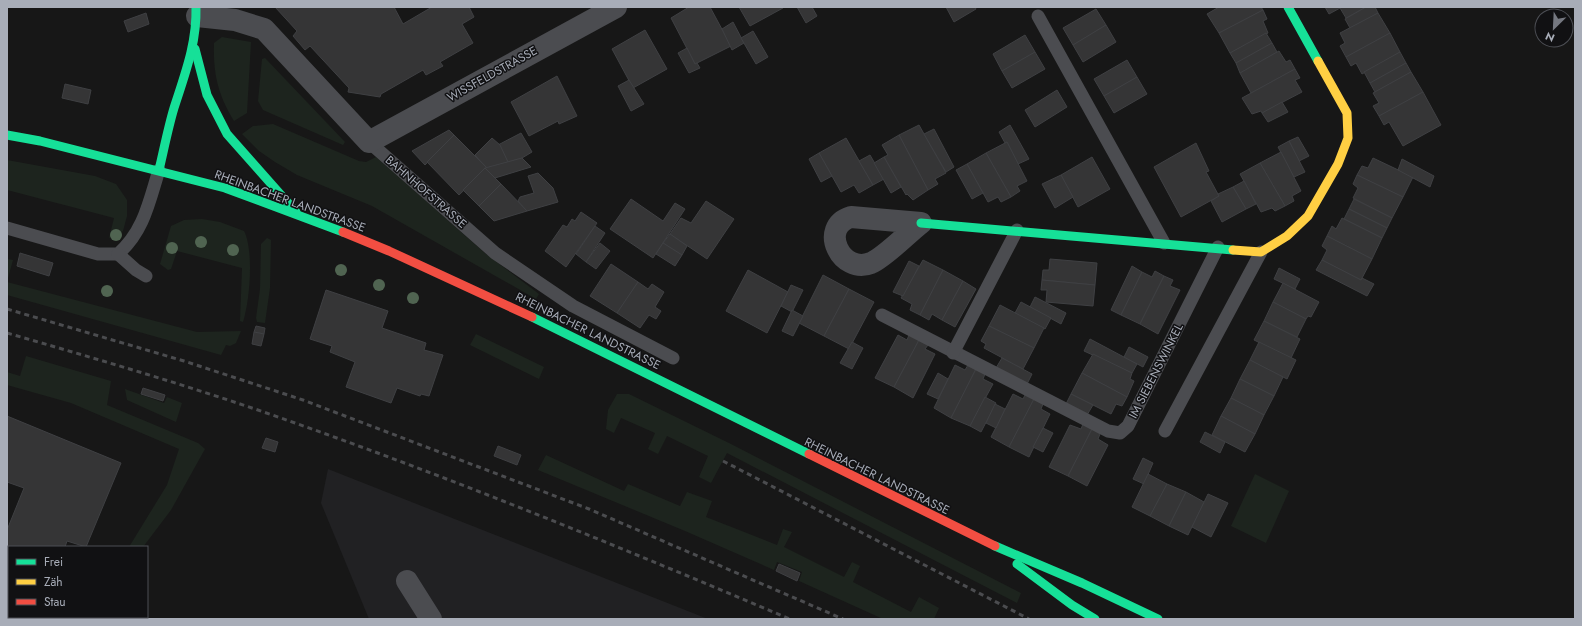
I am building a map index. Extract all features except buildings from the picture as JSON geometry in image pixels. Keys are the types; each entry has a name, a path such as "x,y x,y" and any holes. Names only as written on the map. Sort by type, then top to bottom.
{"main road":[{"path":"921,223 1164,242 1261,252 1287,236 1308,216 1338,164 1348,138 1347,113 1288,7"},
{"name":"BAHNHOFSTRASSE","path":"196,12 195,49 207,95 227,134 298,214"},
{"name":"BAHNHOFSTRASSE","path":"159,170 170,122 195,49"},
{"name":"RHEINBACHER LANDSTRASSE","path":"7,135 40,141 225,188 298,214 389,251 510,306 992,545 1082,583 1158,619"},
{"name":"RHEINBACHER LANDSTRASSE","path":"992,545 1072,605 1095,619"}],"street":[{"name":"WISSFELDSTRASSE","path":"368,142 616,7"},
{"name":"BAHNHOFSTRASSE","path":"196,12 235,20 264,29 368,142"},
{"path":"407,581 431,619"}],"lane":[{"path":"1038,16 1164,242"},
{"name":"BAHNHOFSTRASSE","path":"368,142 495,253 573,306 673,358"},
{"name":"BAHNHOFSTRASSE","path":"118,254 130,243 140,228 159,170"},
{"path":"7,228 98,254 118,254 136,270 146,276"},
{"path":"953,353 1017,230"},
{"name":"IM SIEBENSWINKEL","path":"882,315 953,353 1108,431 1120,433 1128,426 1218,247"},
{"path":"1165,431 1261,252"}],"shaded area":[{"path":"222,37 251,42 247,113 234,121 220,93 214,65 214,43"},
{"path":"265,58 345,142 343,145 263,110 258,101 262,59"},
{"path":"273,124 359,161 366,162 376,157 486,254 539,294 536,299 372,206 297,175 259,151 242,134 253,126"},
{"path":"7,160 95,176 116,184 127,200 127,216 123,231 118,235 109,238 114,218 7,190"},
{"path":"202,219 220,222 244,231 249,250 250,275 248,301 243,322 240,321 242,268 177,251 171,269 168,270 160,264 171,226 184,220"},
{"path":"267,238 271,240 270,288 265,323 257,322 256,318 260,289 261,244"},
{"path":"7,259 13,260 7,282"},
{"path":"7,282 197,332 241,331 236,343 230,346 226,345 221,355 7,295"},
{"path":"476,334 544,367 539,379 470,345"},
{"path":"26,356 111,381 107,405 198,443 205,449 171,510 144,546 130,546 167,485 179,449 71,403 7,385 7,372 20,376"},
{"path":"125,389 164,403 167,397 182,403 176,422 127,400"},
{"path":"617,394 629,394 731,444 1021,593 1017,603 727,453 711,483 699,477 708,456 667,436 658,454 648,449 655,433 621,418 614,433 606,429 608,410"},
{"path":"546,455 624,491 628,484 680,506 687,492 712,501 706,517 777,545 783,529 792,532 784,547 844,577 852,562 860,566 853,582 911,612 919,597 939,608 934,619 883,619 799,581 802,572 777,562 774,570 538,470"},
{"path":"328,469 708,619 369,619 321,503"},
{"path":"1255,474 1289,491 1266,543 1231,526"}],"railway":[{"path":"7,309 184,361 303,400 589,509 843,619"},
{"path":"7,333 188,387 358,446 544,517 790,619"},
{"path":"723,461 1029,619"}],"traffic: fast":[{"path":"159,170 195,33 196,7"},
{"path":"1288,7 1318,61"},
{"path":"195,49 207,95 227,134 296,212"},
{"path":"7,135 40,141 225,188 343,232"},
{"path":"921,223 1233,250"},
{"path":"532,317 809,454"},
{"path":"995,546 1082,583 1158,619"},
{"path":"1017,564 1072,605 1095,619"}],"traffic: slow":[{"path":"1233,250 1261,252 1287,236 1308,216 1338,164 1348,138 1347,113 1318,61"}],"traffic: jam":[{"path":"343,232 389,251 532,317"},
{"path":"809,454 995,546"}]}
